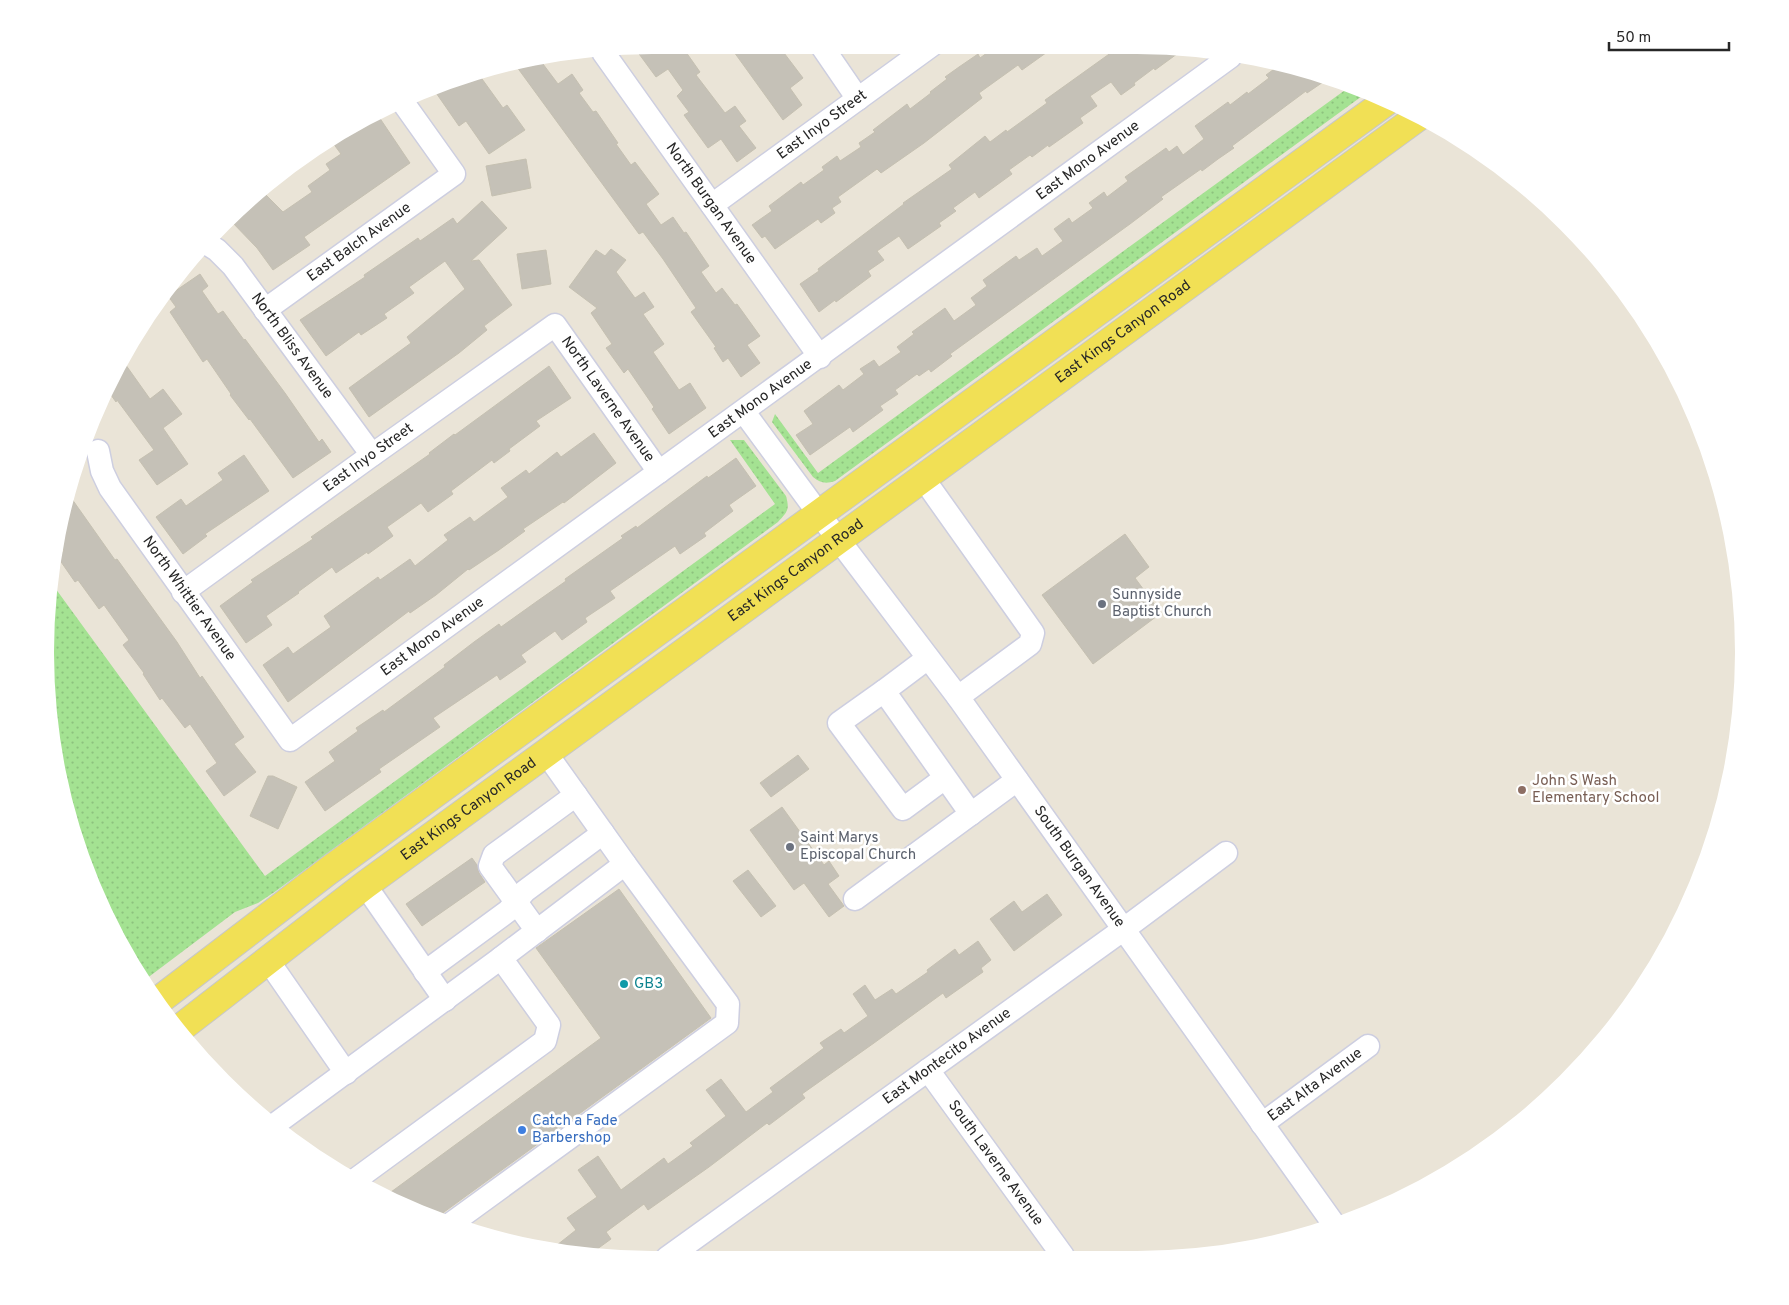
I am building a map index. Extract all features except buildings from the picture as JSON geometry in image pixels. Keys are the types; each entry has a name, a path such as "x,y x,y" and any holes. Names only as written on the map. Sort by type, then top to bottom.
{"main road":[{"path":"163,997 328,871 1381,106"},
{"name":"East Kings Canyon Road","path":"184,1025 364,885 1413,122"},
{"path":"364,885 363,871 375,854 514,755 552,708"}],"street":[{"path":"827,54 858,99"},
{"name":"East Inyo Street","path":"712,205 920,54"},
{"name":"North Burgan Avenue","path":"605,56 820,357"},
{"name":"East Mono Avenue","path":"290,740 820,357 1225,61"},
{"name":"East Balch Avenue","path":"265,310 454,174 406,107"},
{"name":"North Bliss Avenue","path":"212,247 232,266 372,455"},
{"name":"East Inyo Street","path":"183,592 555,325"},
{"name":"North Laverne Avenue","path":"555,325 659,472"},
{"path":"744,412 818,514"},
{"name":"North Whittier Avenue","path":"98,451 102,471 110,488 290,740"},
{"path":"923,478 1033,633 1030,644 958,698"},
{"name":"South Burgan Avenue","path":"818,514 958,698 1330,1219"},
{"path":"928,658 839,723 903,809 946,778"},
{"path":"884,691 971,814"},
{"path":"458,1218 727,1023 728,1004 546,753"},
{"path":"855,899 1017,780"},
{"path":"537,931 490,866 494,855 576,795"},
{"path":"425,972 508,911 524,891 603,833"},
{"name":"East Montecito Avenue","path":"677,1251 1124,929 1226,853"},
{"path":"280,1121 445,1000 625,864"},
{"path":"364,885 445,1000"},
{"path":"362,1176 545,1041 549,1026 501,958"},
{"path":"268,959 346,1073"},
{"name":"East Alta Avenue","path":"1262,1124 1368,1046"},
{"name":"South Laverne Avenue","path":"928,1070 1059,1251"}],"green space":[{"path":"1344,91 1361,97 835,481 823,482 813,477 772,422 775,414 818,473"},
{"path":"730,440 744,440 786,496 787,511 778,522 276,891 258,903 235,912 150,976 115,917 99,882 74,807 65,769 55,692 54,652 57,591 265,876 775,504"}],"place":[{"name":"Sunnyside Baptist Church","path":"1102,604"},
{"name":"John S Wash Elementary School","path":"1522,790"},
{"name":"Saint Marys Episcopal Church","path":"790,847"},
{"name":"GB3","path":"624,984"},
{"name":"Catch a Fade Barbershop","path":"522,1130"}]}
